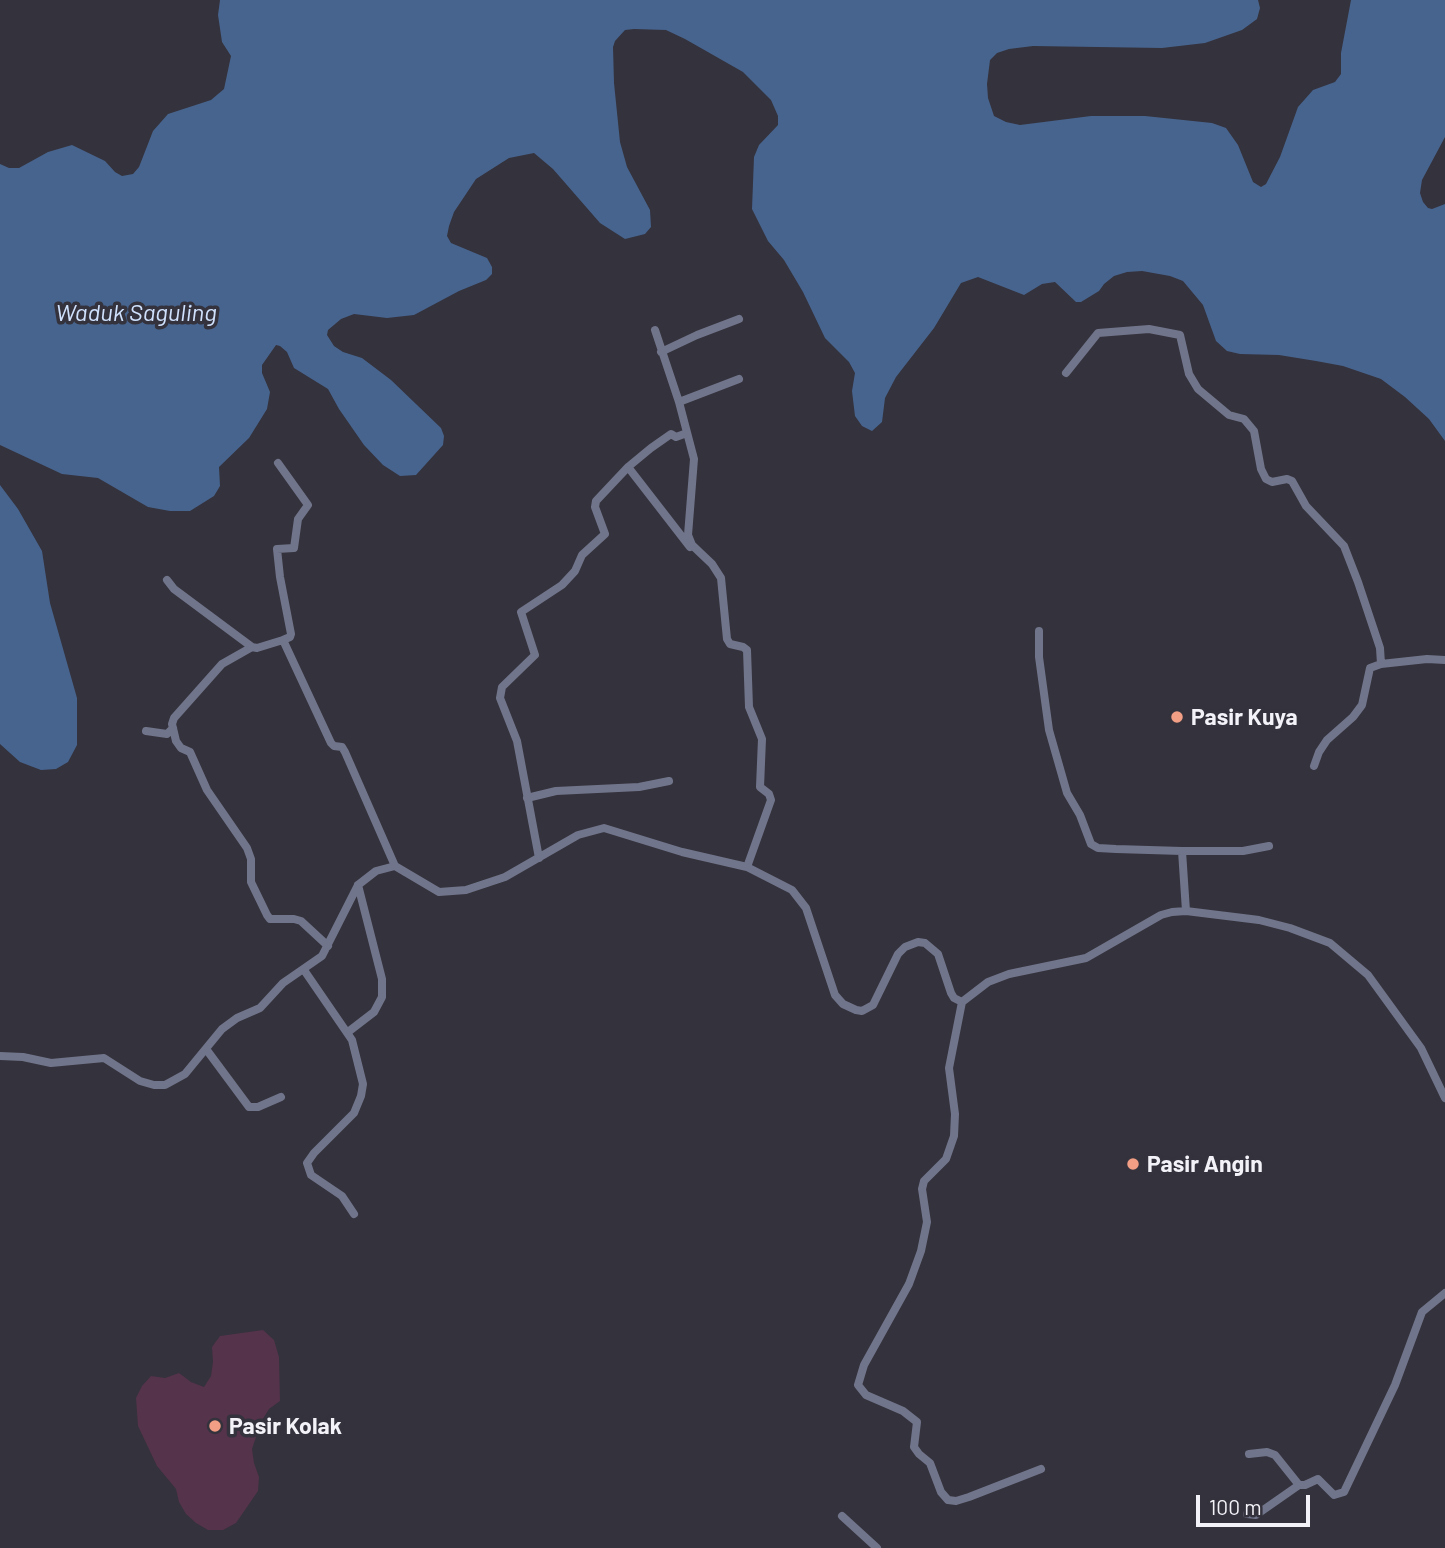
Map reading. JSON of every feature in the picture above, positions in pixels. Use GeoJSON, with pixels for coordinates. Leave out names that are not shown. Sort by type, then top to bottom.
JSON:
{"type":"FeatureCollection","features":[{"type":"Feature","properties":{"kind":"street"},"geometry":{"type":"LineString","coordinates":[[661,352],[739,319]]}},
{"type":"Feature","properties":{"kind":"street"},"geometry":{"type":"LineString","coordinates":[[1066,373],[1098,333],[1149,329],[1180,335],[1189,374],[1198,389],[1229,415],[1244,419],[1254,431],[1261,470],[1266,479],[1272,482],[1287,479],[1292,481],[1306,506],[1344,546],[1359,582],[1380,648],[1381,664]]}},
{"type":"Feature","properties":{"kind":"street"},"geometry":{"type":"LineString","coordinates":[[655,330],[679,402],[694,459],[688,535],[696,549]]}},
{"type":"Feature","properties":{"kind":"street"},"geometry":{"type":"LineString","coordinates":[[679,402],[739,379]]}},
{"type":"Feature","properties":{"kind":"street"},"geometry":{"type":"LineString","coordinates":[[539,858],[517,741],[500,692],[535,655],[521,612],[566,581],[575,572],[582,555],[606,534],[594,502],[628,467],[667,436],[687,433]]}},
{"type":"Feature","properties":{"kind":"street"},"geometry":{"type":"LineString","coordinates":[[167,580],[184,597],[252,647],[257,648],[290,637],[277,551],[281,547],[295,548],[298,519],[308,505],[278,463]]}},
{"type":"Feature","properties":{"kind":"street"},"geometry":{"type":"LineString","coordinates":[[628,467],[685,542],[712,564],[721,578],[728,641],[747,650],[749,707],[762,739],[760,787],[769,794],[771,800],[747,867]]}},
{"type":"Feature","properties":{"kind":"street"},"geometry":{"type":"LineString","coordinates":[[1039,631],[1039,657],[1049,730],[1067,793],[1091,844],[1098,848],[1182,851],[1243,851],[1269,846]]}},
{"type":"Feature","properties":{"kind":"street"},"geometry":{"type":"LineString","coordinates":[[283,640],[331,743],[342,747],[345,752],[395,866]]}},
{"type":"Feature","properties":{"kind":"street"},"geometry":{"type":"LineString","coordinates":[[252,647],[222,664],[214,672],[174,718],[173,728],[178,746],[190,752],[211,798],[247,848],[251,859],[251,882],[267,915],[273,919],[301,921],[328,946]]}},
{"type":"Feature","properties":{"kind":"street"},"geometry":{"type":"LineString","coordinates":[[1314,766],[1327,740],[1353,718],[1362,705],[1370,668],[1381,664],[1427,659],[1445,660]]}},
{"type":"Feature","properties":{"kind":"street"},"geometry":{"type":"LineString","coordinates":[[146,731],[167,734],[173,728]]}},
{"type":"Feature","properties":{"kind":"street"},"geometry":{"type":"LineString","coordinates":[[527,798],[556,791],[639,787],[668,781]]}},
{"type":"Feature","properties":{"kind":"street"},"geometry":{"type":"LineString","coordinates":[[0,1056],[23,1057],[51,1063],[104,1058],[140,1081],[165,1085],[185,1074],[229,1023],[260,1008],[284,983],[322,956],[358,885],[376,871],[395,866],[404,869],[430,888],[451,893],[505,877],[578,835],[604,828],[682,852],[747,867],[779,882],[800,898],[815,930],[835,995],[849,1008],[862,1011],[873,1005],[898,954],[905,947],[918,942],[925,943],[938,954],[951,993],[962,1002]]}},
{"type":"Feature","properties":{"kind":"street"},"geometry":{"type":"LineString","coordinates":[[1182,851],[1186,911]]}},
{"type":"Feature","properties":{"kind":"street"},"geometry":{"type":"LineString","coordinates":[[348,1032],[374,1012],[382,997],[382,978],[358,885]]}},
{"type":"Feature","properties":{"kind":"street"},"geometry":{"type":"LineString","coordinates":[[1041,1469],[969,1497],[956,1501],[948,1500],[941,1492],[930,1464],[914,1447],[917,1422],[903,1412],[866,1395],[858,1385],[864,1365],[909,1284],[922,1251],[927,1222],[923,1181],[946,1159],[954,1136],[955,1114],[949,1069],[962,1002],[988,982],[1009,974],[1086,958],[1161,915],[1186,911],[1259,920],[1330,943],[1368,975],[1424,1054],[1445,1098]]}},
{"type":"Feature","properties":{"kind":"street"},"geometry":{"type":"LineString","coordinates":[[304,970],[348,1032],[361,1069],[361,1096],[350,1119],[319,1147],[307,1163],[311,1175],[342,1196],[354,1214]]}},
{"type":"Feature","properties":{"kind":"street"},"geometry":{"type":"LineString","coordinates":[[206,1049],[249,1107],[254,1108],[281,1097]]}},
{"type":"Feature","properties":{"kind":"street"},"geometry":{"type":"LineString","coordinates":[[1247,1514],[1256,1516],[1299,1485],[1318,1479],[1334,1494],[1344,1492],[1395,1385],[1422,1312],[1445,1293]]}},
{"type":"Feature","properties":{"kind":"street"},"geometry":{"type":"LineString","coordinates":[[1249,1454],[1267,1452],[1275,1455],[1299,1485]]}},
{"type":"Feature","properties":{"kind":"street"},"geometry":{"type":"LineString","coordinates":[[842,1516],[877,1548]]}},
{"type":"Feature","properties":{"kind":"shaded area"},"geometry":{"type":"Polygon","coordinates":[[[263,1330],[274,1340],[279,1357],[280,1401],[269,1409],[261,1422],[252,1449],[259,1477],[258,1491],[236,1523],[223,1530],[208,1530],[186,1514],[176,1489],[157,1466],[138,1426],[136,1398],[151,1376],[165,1378],[179,1373],[204,1387],[211,1376],[212,1347],[220,1336],[263,1330]]]}},
{"type":"Feature","properties":{"kind":"water","name":"Waduk Saguling"},"geometry":{"type":"Polygon","coordinates":[[[220,0],[1258,0],[1260,8],[1257,19],[1242,30],[1205,43],[1162,48],[1033,46],[1009,49],[997,53],[990,60],[987,84],[994,116],[1020,125],[1091,116],[1145,116],[1212,123],[1226,128],[1238,145],[1253,182],[1261,187],[1266,184],[1280,157],[1298,107],[1313,90],[1335,82],[1341,74],[1341,53],[1351,0],[1445,0],[1445,137],[1422,180],[1420,193],[1428,208],[1445,204],[1445,441],[1429,419],[1381,379],[1343,366],[1316,361],[1227,351],[1216,341],[1203,305],[1183,281],[1142,271],[1114,276],[1099,291],[1081,302],[1076,302],[1055,282],[1042,284],[1024,295],[978,277],[961,283],[934,328],[896,377],[885,398],[882,422],[872,431],[862,426],[855,416],[852,391],[855,373],[849,362],[825,338],[803,292],[784,260],[768,241],[752,209],[754,157],[759,145],[778,125],[778,116],[771,100],[743,72],[685,39],[666,30],[634,29],[625,30],[615,41],[614,83],[620,142],[627,167],[650,210],[651,227],[645,234],[625,239],[600,223],[553,169],[534,153],[509,158],[476,179],[454,212],[447,236],[451,243],[487,258],[492,274],[486,280],[414,315],[387,318],[354,314],[341,319],[328,330],[327,335],[334,346],[362,358],[391,380],[441,428],[443,445],[416,475],[400,476],[383,465],[364,445],[328,389],[294,368],[287,352],[276,345],[262,365],[262,373],[270,392],[267,409],[249,438],[219,467],[220,486],[214,496],[190,511],[148,507],[98,478],[62,474],[0,445],[0,164],[19,168],[48,152],[72,145],[105,161],[122,176],[133,174],[139,167],[153,131],[168,114],[211,100],[224,89],[231,56],[222,42],[218,15],[220,0]]]}},
{"type":"Feature","properties":{"kind":"water"},"geometry":{"type":"Polygon","coordinates":[[[0,485],[18,509],[42,551],[50,603],[77,698],[77,745],[68,762],[56,769],[41,770],[20,762],[0,744],[0,485]]]}},
{"type":"Feature","properties":{"kind":"place","name":"Pasir Kuya"},"geometry":{"type":"Point","coordinates":[1177,717]}},
{"type":"Feature","properties":{"kind":"place","name":"Pasir Angin"},"geometry":{"type":"Point","coordinates":[1133,1164]}},
{"type":"Feature","properties":{"kind":"place","name":"Pasir Kolak"},"geometry":{"type":"Point","coordinates":[215,1426]}}]}
